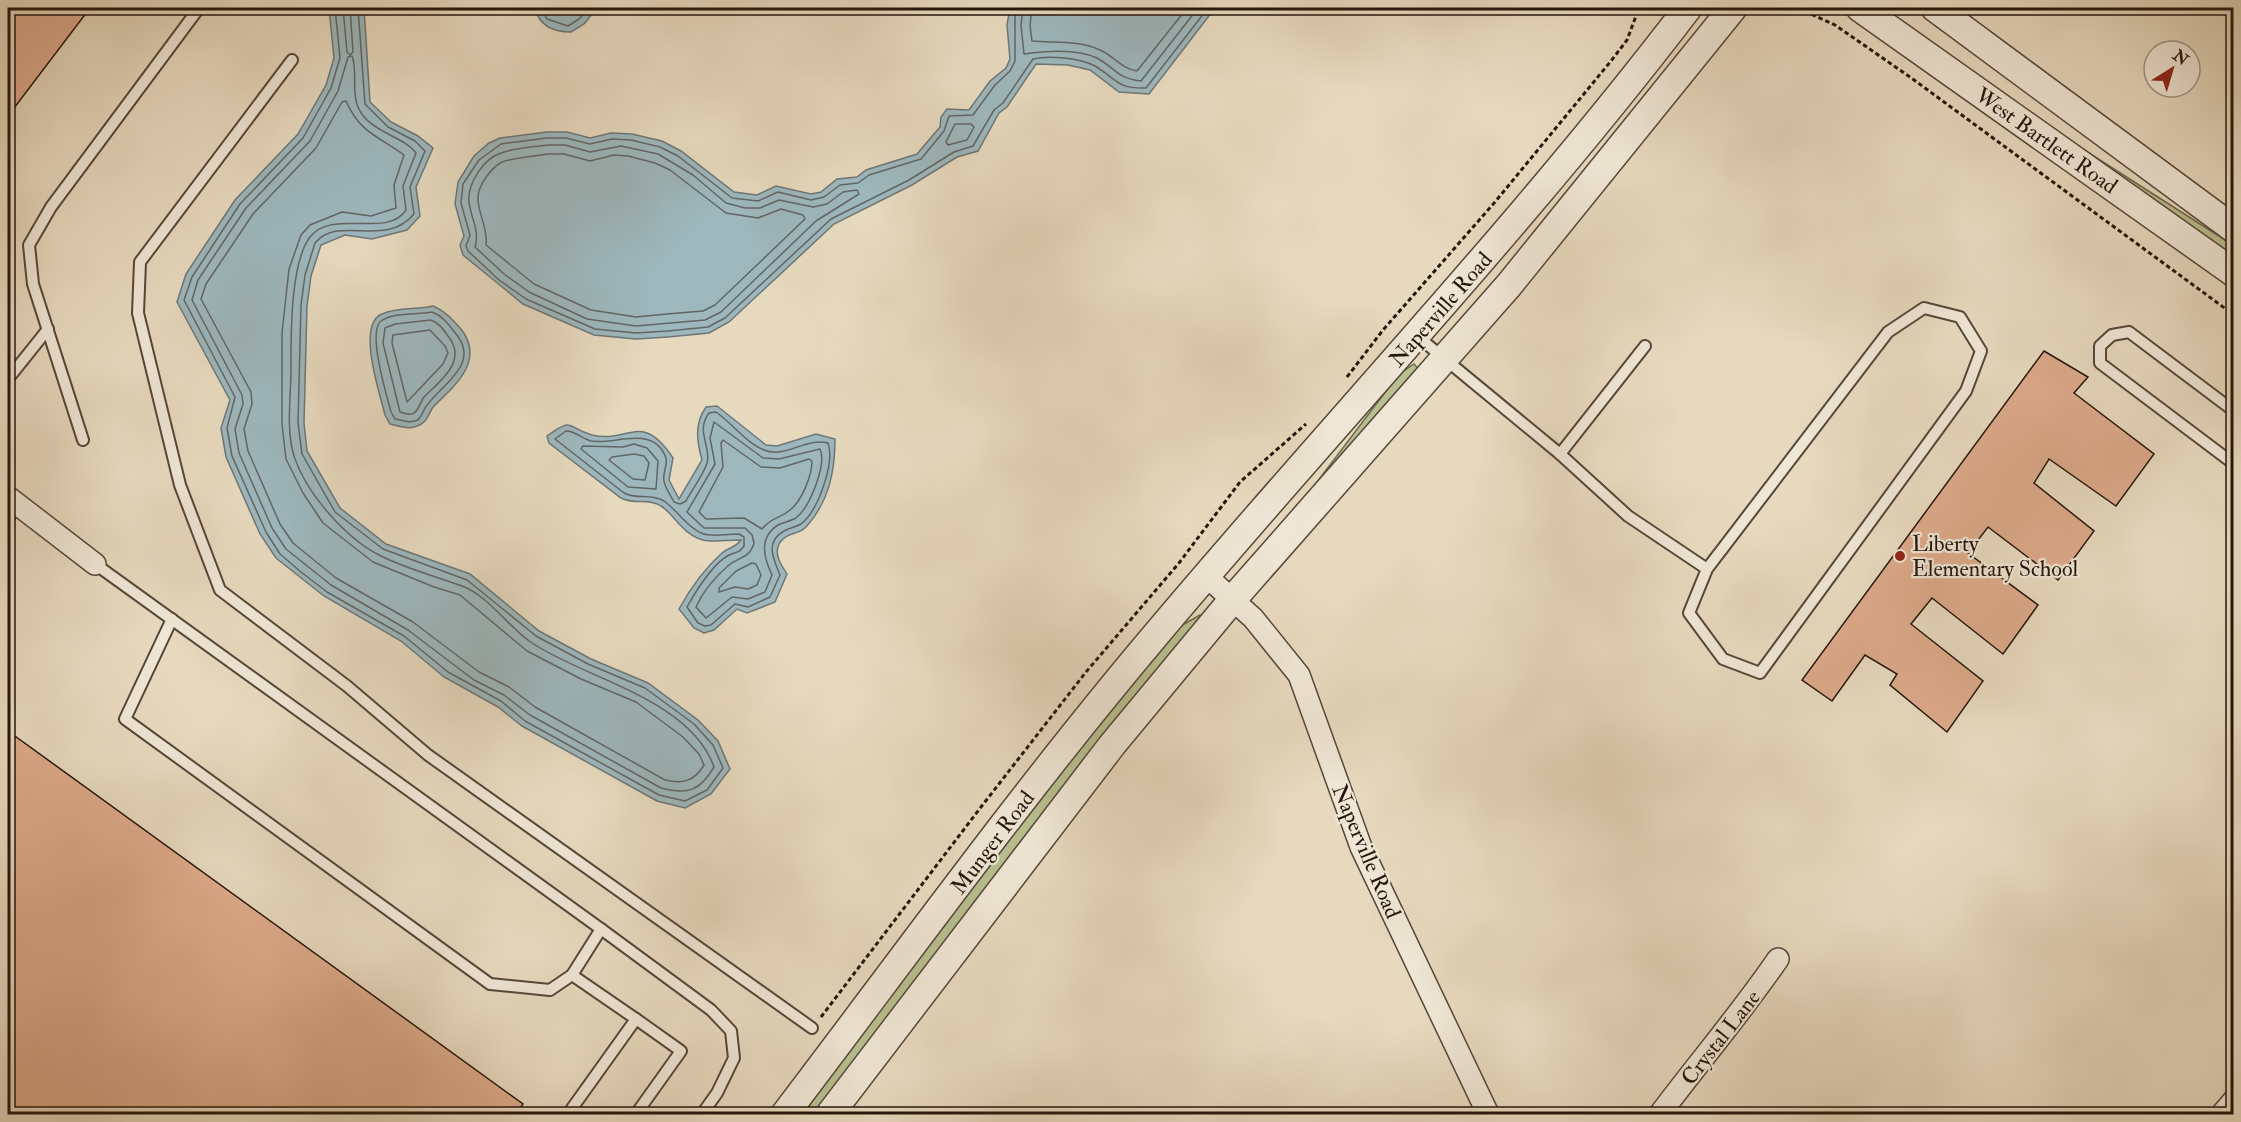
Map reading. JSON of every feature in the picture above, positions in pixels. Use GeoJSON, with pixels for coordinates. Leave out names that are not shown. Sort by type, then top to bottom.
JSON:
{"type":"FeatureCollection","features":[{"type":"Feature","properties":{"kind":"street","name":"Naperville Road"},"geometry":{"type":"LineString","coordinates":[[1488,1114],[1361,847],[1299,675],[1253,618],[1206,576],[1417,336],[1570,156],[1688,8]]}},
{"type":"Feature","properties":{"kind":"street","name":"Naperville Road"},"geometry":{"type":"LineString","coordinates":[[1233,599],[1576,205],[1733,8]]}},
{"type":"Feature","properties":{"kind":"street","name":"West Bartlett Road"},"geometry":{"type":"LineString","coordinates":[[1860,8],[2234,273]]}},
{"type":"Feature","properties":{"kind":"street","name":"West Bartlett Road"},"geometry":{"type":"LineString","coordinates":[[1935,8],[2234,229]]}},
{"type":"Feature","properties":{"kind":"street"},"geometry":{"type":"LineString","coordinates":[[10,507],[95,564]]}},
{"type":"Feature","properties":{"kind":"street","name":"Munger Road"},"geometry":{"type":"LineString","coordinates":[[785,1114],[1040,779],[1206,576]]}},
{"type":"Feature","properties":{"kind":"street","name":"Munger Road"},"geometry":{"type":"LineString","coordinates":[[830,1114],[1105,754],[1233,599]]}},
{"type":"Feature","properties":{"kind":"street","name":"Crystal Lane"},"geometry":{"type":"LineString","coordinates":[[1660,1114],[1694,1068],[1739,1017],[1778,959]]}},
{"type":"Feature","properties":{"kind":"street"},"geometry":{"type":"LineString","coordinates":[[2222,1114],[2234,1100]]}},
{"type":"Feature","properties":{"kind":"lane"},"geometry":{"type":"LineString","coordinates":[[83,440],[33,284],[29,244],[51,207],[199,8]]}},
{"type":"Feature","properties":{"kind":"lane"},"geometry":{"type":"LineString","coordinates":[[292,60],[140,262],[138,313],[180,485],[220,591],[346,686],[428,754],[812,1028]]}},
{"type":"Feature","properties":{"kind":"lane"},"geometry":{"type":"LineString","coordinates":[[1924,308],[1960,317],[1981,351],[1966,391],[1760,673],[1723,658],[1689,614],[1707,568],[1888,332],[1924,308]]}},
{"type":"Feature","properties":{"kind":"lane"},"geometry":{"type":"LineString","coordinates":[[8,379],[48,329]]}},
{"type":"Feature","properties":{"kind":"lane"},"geometry":{"type":"LineString","coordinates":[[2234,411],[2129,332],[2112,335],[2100,346],[2100,363],[2234,464]]}},
{"type":"Feature","properties":{"kind":"lane"},"geometry":{"type":"LineString","coordinates":[[1417,336],[1560,454],[1628,516],[1707,568]]}},
{"type":"Feature","properties":{"kind":"lane"},"geometry":{"type":"LineString","coordinates":[[1560,454],[1645,346]]}},
{"type":"Feature","properties":{"kind":"lane"},"geometry":{"type":"LineString","coordinates":[[95,564],[711,1010],[730,1031],[734,1058],[717,1093],[702,1114]]}},
{"type":"Feature","properties":{"kind":"lane"},"geometry":{"type":"LineString","coordinates":[[172,619],[124,719],[490,984],[550,990],[572,975],[602,929]]}},
{"type":"Feature","properties":{"kind":"lane"},"geometry":{"type":"LineString","coordinates":[[572,975],[681,1051],[636,1114]]}},
{"type":"Feature","properties":{"kind":"lane"},"geometry":{"type":"LineString","coordinates":[[568,1114],[636,1019]]}},
{"type":"Feature","properties":{"kind":"path"},"geometry":{"type":"LineString","coordinates":[[1797,8],[1835,25],[1910,76],[2234,315]]}},
{"type":"Feature","properties":{"kind":"green space"},"geometry":{"type":"Polygon","coordinates":[[[2045,125],[2233,245],[2233,258],[2045,125]]]}},
{"type":"Feature","properties":{"kind":"green space"},"geometry":{"type":"Polygon","coordinates":[[[1414,364],[1419,370],[1316,487],[1314,486],[1399,374],[1414,364]]]}},
{"type":"Feature","properties":{"kind":"green space"},"geometry":{"type":"Polygon","coordinates":[[[1200,615],[1203,617],[959,924],[815,1114],[800,1114],[1088,736],[1177,628],[1200,615]]]}},
{"type":"Feature","properties":{"kind":"water"},"geometry":{"type":"Polygon","coordinates":[[[329,8],[364,8],[370,102],[391,122],[418,136],[433,148],[416,187],[420,216],[407,230],[372,239],[345,235],[321,245],[311,276],[307,306],[304,423],[307,451],[340,508],[386,544],[470,574],[539,631],[591,659],[648,683],[698,720],[718,741],[730,769],[711,794],[685,808],[657,801],[522,726],[498,707],[444,677],[401,641],[324,596],[276,558],[260,534],[226,457],[221,428],[230,400],[177,302],[186,274],[235,200],[298,134],[326,85],[334,58],[329,8]]]}},
{"type":"Feature","properties":{"kind":"water"},"geometry":{"type":"Polygon","coordinates":[[[535,8],[597,8],[584,24],[571,32],[558,31],[543,23],[535,8]]]}},
{"type":"Feature","properties":{"kind":"water"},"geometry":{"type":"Polygon","coordinates":[[[1010,8],[1215,8],[1149,94],[1119,92],[1090,70],[1068,65],[1036,64],[1007,107],[999,113],[978,151],[957,157],[912,185],[834,224],[729,322],[709,333],[636,339],[594,335],[523,304],[463,255],[460,245],[464,236],[455,204],[458,182],[474,156],[489,143],[500,138],[547,132],[567,132],[590,138],[611,133],[632,134],[662,141],[681,151],[734,192],[757,195],[776,186],[811,194],[821,192],[837,179],[857,177],[866,170],[917,154],[940,127],[941,117],[947,109],[969,110],[990,81],[1006,68],[1010,59],[1007,25],[1010,8]]]}},
{"type":"Feature","properties":{"kind":"water"},"geometry":{"type":"Polygon","coordinates":[[[433,306],[445,313],[461,329],[468,340],[469,361],[459,381],[434,406],[421,425],[411,428],[390,424],[385,415],[372,360],[370,345],[374,320],[388,312],[433,306]]]}},
{"type":"Feature","properties":{"kind":"water"},"geometry":{"type":"Polygon","coordinates":[[[717,406],[766,445],[777,446],[816,434],[835,439],[835,451],[829,486],[814,517],[806,527],[788,535],[779,544],[778,556],[787,574],[775,602],[747,613],[737,609],[714,630],[704,633],[694,628],[679,609],[709,566],[722,553],[741,540],[702,540],[688,533],[661,506],[652,502],[621,498],[549,443],[547,436],[567,425],[592,435],[605,437],[634,432],[652,435],[673,458],[669,480],[679,499],[702,460],[698,426],[702,413],[706,407],[717,406]]]}},
{"type":"Feature","properties":{"kind":"building"},"geometry":{"type":"Polygon","coordinates":[[[8,8],[90,8],[8,116],[8,8]]]}},
{"type":"Feature","properties":{"kind":"building"},"geometry":{"type":"Polygon","coordinates":[[[2044,351],[2088,377],[2074,393],[2154,454],[2116,506],[2049,459],[2034,483],[2094,531],[2058,580],[1988,527],[1968,553],[2038,605],[2003,654],[1932,598],[1911,624],[1983,681],[1947,732],[1890,685],[1897,674],[1865,655],[1832,701],[1802,680],[2044,351]]]}},
{"type":"Feature","properties":{"kind":"building"},"geometry":{"type":"Polygon","coordinates":[[[8,731],[523,1104],[516,1114],[8,1114],[8,731]]]}},
{"type":"Feature","properties":{"kind":"place","name":"Liberty Elementary School"},"geometry":{"type":"Point","coordinates":[1900,556]}}]}
